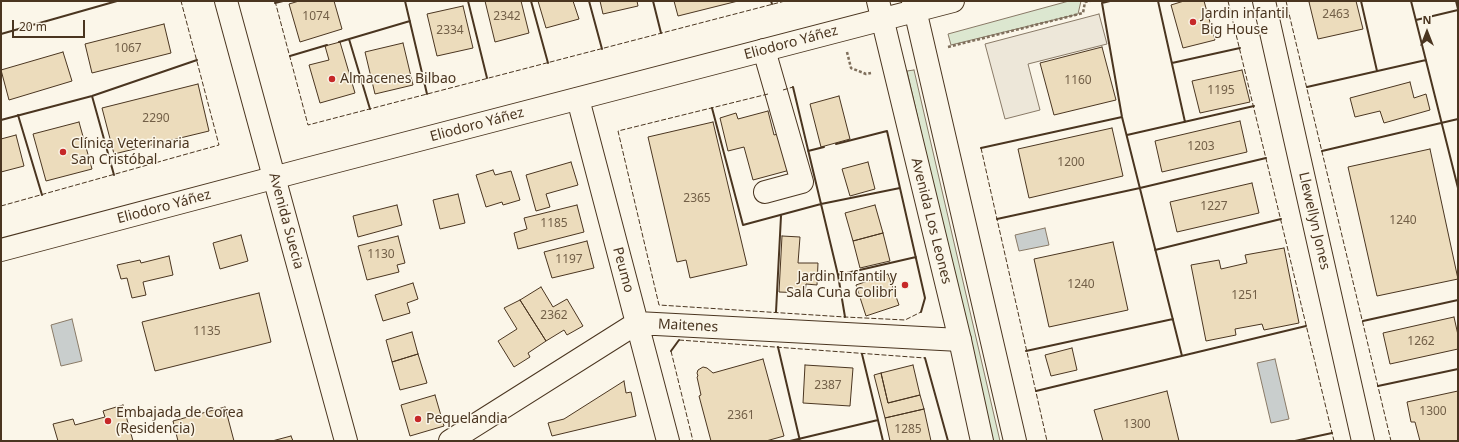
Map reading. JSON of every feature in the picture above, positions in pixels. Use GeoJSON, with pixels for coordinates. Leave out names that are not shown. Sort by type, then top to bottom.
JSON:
{"type":"FeatureCollection","features":[{"type":"Feature","properties":{"kind":"main road","name":"Avenida Suecia"},"geometry":{"type":"LineString","coordinates":[[226,1],[346,441]]}},
{"type":"Feature","properties":{"kind":"main road","name":"Eliodoro Yáñez"},"geometry":{"type":"LineString","coordinates":[[1,250],[764,50],[881,10],[953,1]]}},
{"type":"Feature","properties":{"kind":"main road","name":"Llewellyn Jones"},"geometry":{"type":"LineString","coordinates":[[1264,1],[1363,441]]}},
{"type":"Feature","properties":{"kind":"main road"},"geometry":{"type":"LineString","coordinates":[[914,6],[1015,441]]}},
{"type":"Feature","properties":{"kind":"main road","name":"Avenida Los Leones"},"geometry":{"type":"LineString","coordinates":[[881,10],[960,340],[982,441]]}},
{"type":"Feature","properties":{"kind":"main road"},"geometry":{"type":"LineString","coordinates":[[764,50],[802,182],[764,192]]}},
{"type":"Feature","properties":{"kind":"main road","name":"Peumo"},"geometry":{"type":"LineString","coordinates":[[578,99],[668,441]]}},
{"type":"Feature","properties":{"kind":"main road","name":"Maitenes"},"geometry":{"type":"LineString","coordinates":[[450,441],[637,323],[960,340]]}},
{"type":"Feature","properties":{"kind":"path"},"geometry":{"type":"LineString","coordinates":[[946,47],[1083,13],[1085,2],[1090,1]]}},
{"type":"Feature","properties":{"kind":"green space"},"geometry":{"type":"Polygon","coordinates":[[[1069,1],[1081,1],[1078,14],[951,45],[948,34],[1069,1]]]}},
{"type":"Feature","properties":{"kind":"green space"},"geometry":{"type":"Polygon","coordinates":[[[914,70],[1000,441],[992,441],[907,71],[914,70]]]}},
{"type":"Feature","properties":{"kind":"shaded area"},"geometry":{"type":"Polygon","coordinates":[[[1099,14],[1107,44],[1028,64],[1040,110],[1005,119],[985,44],[1099,14]]]}},
{"type":"Feature","properties":{"kind":"shaded area"},"geometry":{"type":"Polygon","coordinates":[[[1045,228],[1049,245],[1019,251],[1015,235],[1045,228]]]}},
{"type":"Feature","properties":{"kind":"shaded area"},"geometry":{"type":"Polygon","coordinates":[[[72,319],[82,361],[61,366],[51,325],[72,319]]]}},
{"type":"Feature","properties":{"kind":"shaded area"},"geometry":{"type":"Polygon","coordinates":[[[1275,359],[1289,419],[1271,423],[1257,363],[1275,359]]]}},
{"type":"Feature","properties":{"kind":"building"},"geometry":{"type":"Polygon","coordinates":[[[299,1],[334,1],[342,29],[300,42],[289,4],[299,1]]]}},
{"type":"Feature","properties":{"kind":"building"},"geometry":{"type":"Polygon","coordinates":[[[485,1],[521,1],[529,33],[495,42],[485,1]]]}},
{"type":"Feature","properties":{"kind":"building"},"geometry":{"type":"Polygon","coordinates":[[[538,1],[573,1],[579,19],[546,28],[538,1]]]}},
{"type":"Feature","properties":{"kind":"building"},"geometry":{"type":"Polygon","coordinates":[[[600,1],[637,1],[638,6],[603,14],[600,1]]]}},
{"type":"Feature","properties":{"kind":"building"},"geometry":{"type":"Polygon","coordinates":[[[674,1],[738,1],[678,16],[674,1]]]}},
{"type":"Feature","properties":{"kind":"building","name":"Jardin infantil Big House"},"geometry":{"type":"Polygon","coordinates":[[[1184,1],[1204,1],[1215,40],[1183,48],[1171,5],[1184,1]]]}},
{"type":"Feature","properties":{"kind":"building"},"geometry":{"type":"Polygon","coordinates":[[[1356,1],[1363,29],[1318,39],[1309,2],[1356,1]]]}},
{"type":"Feature","properties":{"kind":"building"},"geometry":{"type":"Polygon","coordinates":[[[463,6],[473,48],[437,56],[427,14],[463,6]]]}},
{"type":"Feature","properties":{"kind":"building"},"geometry":{"type":"Polygon","coordinates":[[[164,24],[171,53],[92,73],[85,44],[164,24]]]}},
{"type":"Feature","properties":{"kind":"building","name":"Almacenes Bilbao"},"geometry":{"type":"Polygon","coordinates":[[[340,42],[355,93],[320,103],[309,65],[329,60],[325,46],[340,42]]]}},
{"type":"Feature","properties":{"kind":"building"},"geometry":{"type":"Polygon","coordinates":[[[403,43],[413,85],[375,94],[365,52],[403,43]]]}},
{"type":"Feature","properties":{"kind":"building"},"geometry":{"type":"Polygon","coordinates":[[[1102,47],[1116,100],[1054,115],[1040,63],[1102,47]]]}},
{"type":"Feature","properties":{"kind":"building"},"geometry":{"type":"Polygon","coordinates":[[[63,52],[72,81],[9,100],[1,70],[63,52]]]}},
{"type":"Feature","properties":{"kind":"building"},"geometry":{"type":"Polygon","coordinates":[[[1242,70],[1250,102],[1200,113],[1192,81],[1242,70]]]}},
{"type":"Feature","properties":{"kind":"building"},"geometry":{"type":"Polygon","coordinates":[[[1410,82],[1414,98],[1426,94],[1430,110],[1384,123],[1380,111],[1355,117],[1350,98],[1410,82]]]}},
{"type":"Feature","properties":{"kind":"building"},"geometry":{"type":"Polygon","coordinates":[[[198,84],[209,131],[114,154],[102,108],[198,84]]]}},
{"type":"Feature","properties":{"kind":"building"},"geometry":{"type":"Polygon","coordinates":[[[839,96],[850,139],[821,147],[810,104],[839,96]]]}},
{"type":"Feature","properties":{"kind":"building"},"geometry":{"type":"Polygon","coordinates":[[[768,111],[774,135],[781,133],[790,170],[753,180],[744,147],[728,151],[720,118],[736,113],[738,119],[768,111]]]}},
{"type":"Feature","properties":{"kind":"building"},"geometry":{"type":"Polygon","coordinates":[[[1240,121],[1247,152],[1162,172],[1155,141],[1240,121]]]}},
{"type":"Feature","properties":{"kind":"building","name":"Clínica Veterinaria San Cristóbal"},"geometry":{"type":"Polygon","coordinates":[[[79,122],[92,169],[46,181],[33,134],[79,122]]]}},
{"type":"Feature","properties":{"kind":"building"},"geometry":{"type":"Polygon","coordinates":[[[713,122],[747,265],[690,278],[686,260],[677,262],[648,137],[713,122]]]}},
{"type":"Feature","properties":{"kind":"building"},"geometry":{"type":"Polygon","coordinates":[[[1112,128],[1123,176],[1029,198],[1018,149],[1112,128]]]}},
{"type":"Feature","properties":{"kind":"building"},"geometry":{"type":"Polygon","coordinates":[[[16,135],[24,166],[1,172],[1,139],[16,135]]]}},
{"type":"Feature","properties":{"kind":"building"},"geometry":{"type":"Polygon","coordinates":[[[1430,149],[1458,279],[1377,296],[1348,167],[1430,149]]]}},
{"type":"Feature","properties":{"kind":"building"},"geometry":{"type":"Polygon","coordinates":[[[571,162],[578,185],[546,194],[550,207],[536,211],[526,175],[571,162]]]}},
{"type":"Feature","properties":{"kind":"building"},"geometry":{"type":"Polygon","coordinates":[[[868,162],[875,189],[850,196],[842,169],[868,162]]]}},
{"type":"Feature","properties":{"kind":"building"},"geometry":{"type":"Polygon","coordinates":[[[493,170],[495,175],[511,171],[520,200],[503,205],[502,202],[486,207],[476,175],[493,170]]]}},
{"type":"Feature","properties":{"kind":"building"},"geometry":{"type":"Polygon","coordinates":[[[1252,183],[1259,213],[1177,232],[1170,202],[1252,183]]]}},
{"type":"Feature","properties":{"kind":"building"},"geometry":{"type":"Polygon","coordinates":[[[458,194],[465,223],[440,229],[433,200],[458,194]]]}},
{"type":"Feature","properties":{"kind":"building"},"geometry":{"type":"Polygon","coordinates":[[[397,205],[402,225],[358,237],[353,216],[397,205]]]}},
{"type":"Feature","properties":{"kind":"building"},"geometry":{"type":"Polygon","coordinates":[[[577,205],[584,232],[518,249],[514,233],[527,229],[524,218],[577,205]]]}},
{"type":"Feature","properties":{"kind":"building"},"geometry":{"type":"Polygon","coordinates":[[[875,205],[883,233],[853,241],[845,213],[875,205]]]}},
{"type":"Feature","properties":{"kind":"building"},"geometry":{"type":"Polygon","coordinates":[[[883,233],[890,261],[860,268],[853,241],[883,233]]]}},
{"type":"Feature","properties":{"kind":"building"},"geometry":{"type":"Polygon","coordinates":[[[241,235],[248,261],[220,269],[213,243],[241,235]]]}},
{"type":"Feature","properties":{"kind":"building"},"geometry":{"type":"Polygon","coordinates":[[[398,236],[405,263],[397,265],[399,272],[367,280],[358,246],[398,236]]]}},
{"type":"Feature","properties":{"kind":"building"},"geometry":{"type":"Polygon","coordinates":[[[782,236],[800,237],[798,263],[818,263],[817,285],[806,284],[805,293],[779,292],[782,236]]]}},
{"type":"Feature","properties":{"kind":"building"},"geometry":{"type":"Polygon","coordinates":[[[587,241],[594,268],[552,278],[544,252],[587,241]]]}},
{"type":"Feature","properties":{"kind":"building"},"geometry":{"type":"Polygon","coordinates":[[[1113,242],[1128,310],[1049,327],[1034,259],[1113,242]]]}},
{"type":"Feature","properties":{"kind":"building"},"geometry":{"type":"Polygon","coordinates":[[[1284,248],[1299,323],[1264,330],[1262,324],[1235,329],[1236,335],[1206,341],[1191,265],[1219,260],[1221,269],[1247,263],[1245,255],[1284,248]]]}},
{"type":"Feature","properties":{"kind":"building"},"geometry":{"type":"Polygon","coordinates":[[[169,256],[173,275],[143,282],[146,295],[132,298],[127,278],[121,279],[117,265],[140,260],[141,263],[169,256]]]}},
{"type":"Feature","properties":{"kind":"building"},"geometry":{"type":"Polygon","coordinates":[[[888,274],[899,305],[866,316],[856,285],[888,274]]]}},
{"type":"Feature","properties":{"kind":"building"},"geometry":{"type":"Polygon","coordinates":[[[413,283],[418,299],[407,303],[410,313],[383,321],[375,295],[413,283]]]}},
{"type":"Feature","properties":{"kind":"building"},"geometry":{"type":"Polygon","coordinates":[[[541,287],[553,307],[567,299],[583,326],[567,335],[564,330],[546,341],[520,300],[541,287]]]}},
{"type":"Feature","properties":{"kind":"building"},"geometry":{"type":"Polygon","coordinates":[[[259,293],[271,342],[155,371],[142,322],[259,293]]]}},
{"type":"Feature","properties":{"kind":"building"},"geometry":{"type":"Polygon","coordinates":[[[520,300],[546,341],[528,353],[530,357],[514,367],[498,341],[517,329],[504,308],[520,300]]]}},
{"type":"Feature","properties":{"kind":"building"},"geometry":{"type":"Polygon","coordinates":[[[1454,317],[1458,335],[1458,349],[1390,364],[1383,333],[1454,317]]]}},
{"type":"Feature","properties":{"kind":"building"},"geometry":{"type":"Polygon","coordinates":[[[412,332],[418,354],[392,362],[386,340],[412,332]]]}},
{"type":"Feature","properties":{"kind":"building"},"geometry":{"type":"Polygon","coordinates":[[[1072,348],[1077,370],[1051,376],[1045,355],[1072,348]]]}},
{"type":"Feature","properties":{"kind":"building"},"geometry":{"type":"Polygon","coordinates":[[[418,354],[427,383],[400,390],[392,362],[418,354]]]}},
{"type":"Feature","properties":{"kind":"building"},"geometry":{"type":"Polygon","coordinates":[[[763,359],[784,436],[766,441],[711,441],[699,396],[701,395],[697,377],[698,370],[703,367],[707,368],[713,373],[763,359]]]}},
{"type":"Feature","properties":{"kind":"building"},"geometry":{"type":"Polygon","coordinates":[[[805,365],[853,368],[850,406],[803,403],[805,365]]]}},
{"type":"Feature","properties":{"kind":"building"},"geometry":{"type":"Polygon","coordinates":[[[913,365],[920,395],[888,403],[881,373],[913,365]]]}},
{"type":"Feature","properties":{"kind":"building"},"geometry":{"type":"Polygon","coordinates":[[[881,373],[888,403],[920,395],[924,409],[885,418],[874,375],[881,373]]]}},
{"type":"Feature","properties":{"kind":"building"},"geometry":{"type":"Polygon","coordinates":[[[624,381],[626,393],[631,392],[636,416],[552,436],[548,423],[564,419],[624,381]]]}},
{"type":"Feature","properties":{"kind":"building"},"geometry":{"type":"Polygon","coordinates":[[[1167,391],[1179,441],[1103,441],[1094,410],[1167,391]]]}},
{"type":"Feature","properties":{"kind":"building"},"geometry":{"type":"Polygon","coordinates":[[[1458,391],[1458,441],[1420,441],[1415,422],[1411,422],[1407,402],[1458,391]]]}},
{"type":"Feature","properties":{"kind":"building"},"geometry":{"type":"Polygon","coordinates":[[[435,395],[444,426],[410,436],[401,405],[435,395]]]}},
{"type":"Feature","properties":{"kind":"building","name":"Embajada de Corea (Residencia)"},"geometry":{"type":"Polygon","coordinates":[[[123,405],[133,441],[58,441],[53,424],[73,419],[75,425],[105,417],[103,411],[123,405]]]}},
{"type":"Feature","properties":{"kind":"building"},"geometry":{"type":"Polygon","coordinates":[[[225,407],[234,441],[178,441],[173,421],[225,407]]]}},
{"type":"Feature","properties":{"kind":"building"},"geometry":{"type":"Polygon","coordinates":[[[924,409],[931,441],[890,441],[885,418],[924,409]]]}},
{"type":"Feature","properties":{"kind":"building"},"geometry":{"type":"Polygon","coordinates":[[[291,436],[293,441],[272,441],[291,436]]]}},
{"type":"Feature","properties":{"kind":"fence"},"geometry":{"type":"LineString","coordinates":[[1,206],[219,145],[181,1]]}},
{"type":"Feature","properties":{"kind":"fence"},"geometry":{"type":"LineString","coordinates":[[275,1],[308,125],[785,1]]}},
{"type":"Feature","properties":{"kind":"fence"},"geometry":{"type":"LineString","coordinates":[[1228,1],[1334,441]]}},
{"type":"Feature","properties":{"kind":"fence"},"geometry":{"type":"LineString","coordinates":[[1286,1],[1391,441]]}},
{"type":"Feature","properties":{"kind":"fence"},"geometry":{"type":"LineString","coordinates":[[783,90],[793,87]]}},
{"type":"Feature","properties":{"kind":"fence"},"geometry":{"type":"LineString","coordinates":[[768,94],[618,131],[659,305],[905,320],[921,312]]}},
{"type":"Feature","properties":{"kind":"fence"},"geometry":{"type":"LineString","coordinates":[[981,148],[1047,441]]}},
{"type":"Feature","properties":{"kind":"fence"},"geometry":{"type":"LineString","coordinates":[[679,340],[925,358]]}},
{"type":"Feature","properties":{"kind":"fence"},"geometry":{"type":"LineString","coordinates":[[671,351],[693,441]]}},
{"type":"Feature","properties":{"kind":"wall"},"geometry":{"type":"LineString","coordinates":[[1,34],[117,1]]}},
{"type":"Feature","properties":{"kind":"wall"},"geometry":{"type":"LineString","coordinates":[[275,3],[283,1]]}},
{"type":"Feature","properties":{"kind":"wall"},"geometry":{"type":"LineString","coordinates":[[405,1],[427,94]]}},
{"type":"Feature","properties":{"kind":"wall"},"geometry":{"type":"LineString","coordinates":[[468,1],[487,78]]}},
{"type":"Feature","properties":{"kind":"wall"},"geometry":{"type":"LineString","coordinates":[[531,1],[548,63]]}},
{"type":"Feature","properties":{"kind":"wall"},"geometry":{"type":"LineString","coordinates":[[589,1],[602,49]]}},
{"type":"Feature","properties":{"kind":"wall"},"geometry":{"type":"LineString","coordinates":[[653,1],[661,33]]}},
{"type":"Feature","properties":{"kind":"wall"},"geometry":{"type":"LineString","coordinates":[[1110,1],[1102,3],[1122,117],[1182,356]]}},
{"type":"Feature","properties":{"kind":"wall"},"geometry":{"type":"LineString","coordinates":[[1158,1],[1185,122]]}},
{"type":"Feature","properties":{"kind":"wall"},"geometry":{"type":"LineString","coordinates":[[1361,1],[1377,71]]}},
{"type":"Feature","properties":{"kind":"wall"},"geometry":{"type":"LineString","coordinates":[[1411,1],[1458,188]]}},
{"type":"Feature","properties":{"kind":"wall"},"geometry":{"type":"LineString","coordinates":[[1456,1],[1458,9]]}},
{"type":"Feature","properties":{"kind":"wall"},"geometry":{"type":"LineString","coordinates":[[1416,20],[1458,10]]}},
{"type":"Feature","properties":{"kind":"wall"},"geometry":{"type":"LineString","coordinates":[[339,42],[410,21]]}},
{"type":"Feature","properties":{"kind":"wall"},"geometry":{"type":"LineString","coordinates":[[349,39],[370,109]]}},
{"type":"Feature","properties":{"kind":"wall"},"geometry":{"type":"LineString","coordinates":[[290,56],[327,45]]}},
{"type":"Feature","properties":{"kind":"wall"},"geometry":{"type":"LineString","coordinates":[[1172,63],[1240,48]]}},
{"type":"Feature","properties":{"kind":"wall"},"geometry":{"type":"LineString","coordinates":[[1,120],[92,96],[197,60]]}},
{"type":"Feature","properties":{"kind":"wall"},"geometry":{"type":"LineString","coordinates":[[1307,87],[1426,60]]}},
{"type":"Feature","properties":{"kind":"wall"},"geometry":{"type":"LineString","coordinates":[[793,87],[838,275],[845,317]]}},
{"type":"Feature","properties":{"kind":"wall"},"geometry":{"type":"LineString","coordinates":[[92,96],[114,175]]}},
{"type":"Feature","properties":{"kind":"wall"},"geometry":{"type":"LineString","coordinates":[[1127,135],[1254,106]]}},
{"type":"Feature","properties":{"kind":"wall"},"geometry":{"type":"LineString","coordinates":[[712,108],[743,225],[821,204],[900,188]]}},
{"type":"Feature","properties":{"kind":"wall"},"geometry":{"type":"LineString","coordinates":[[18,115],[42,195]]}},
{"type":"Feature","properties":{"kind":"wall"},"geometry":{"type":"LineString","coordinates":[[981,148],[1122,117]]}},
{"type":"Feature","properties":{"kind":"wall"},"geometry":{"type":"LineString","coordinates":[[1322,151],[1458,119]]}},
{"type":"Feature","properties":{"kind":"wall"},"geometry":{"type":"LineString","coordinates":[[836,144],[887,131],[925,298],[921,312]]}},
{"type":"Feature","properties":{"kind":"wall"},"geometry":{"type":"LineString","coordinates":[[808,151],[824,147]]}},
{"type":"Feature","properties":{"kind":"wall"},"geometry":{"type":"LineString","coordinates":[[997,219],[1140,188],[1266,158]]}},
{"type":"Feature","properties":{"kind":"wall"},"geometry":{"type":"LineString","coordinates":[[776,312],[781,216]]}},
{"type":"Feature","properties":{"kind":"wall"},"geometry":{"type":"LineString","coordinates":[[1155,250],[1281,219]]}},
{"type":"Feature","properties":{"kind":"wall"},"geometry":{"type":"LineString","coordinates":[[838,275],[916,257]]}},
{"type":"Feature","properties":{"kind":"wall"},"geometry":{"type":"LineString","coordinates":[[1363,321],[1458,300]]}},
{"type":"Feature","properties":{"kind":"wall"},"geometry":{"type":"LineString","coordinates":[[1026,351],[1173,319]]}},
{"type":"Feature","properties":{"kind":"wall"},"geometry":{"type":"LineString","coordinates":[[1036,391],[1306,326]]}},
{"type":"Feature","properties":{"kind":"wall"},"geometry":{"type":"LineString","coordinates":[[671,351],[679,340]]}},
{"type":"Feature","properties":{"kind":"wall"},"geometry":{"type":"LineString","coordinates":[[778,347],[800,441]]}},
{"type":"Feature","properties":{"kind":"wall"},"geometry":{"type":"LineString","coordinates":[[862,354],[883,441]]}},
{"type":"Feature","properties":{"kind":"wall"},"geometry":{"type":"LineString","coordinates":[[925,358],[948,441]]}},
{"type":"Feature","properties":{"kind":"wall"},"geometry":{"type":"LineString","coordinates":[[1378,386],[1458,369]]}},
{"type":"Feature","properties":{"kind":"wall"},"geometry":{"type":"LineString","coordinates":[[790,441],[878,420]]}},
{"type":"Feature","properties":{"kind":"wall"},"geometry":{"type":"LineString","coordinates":[[1295,441],[1332,433]]}},
{"type":"Feature","properties":{"kind":"place","name":"Jardin infantil Big House"},"geometry":{"type":"Point","coordinates":[1193,22]}},
{"type":"Feature","properties":{"kind":"place","name":"Almacenes Bilbao"},"geometry":{"type":"Point","coordinates":[332,79]}},
{"type":"Feature","properties":{"kind":"place","name":"Clínica Veterinaria San Cristóbal"},"geometry":{"type":"Point","coordinates":[63,152]}},
{"type":"Feature","properties":{"kind":"place","name":"Jardin Infantil y Sala Cuna Colibri"},"geometry":{"type":"Point","coordinates":[905,285]}},
{"type":"Feature","properties":{"kind":"place","name":"Pequelandia"},"geometry":{"type":"Point","coordinates":[418,419]}},
{"type":"Feature","properties":{"kind":"place","name":"Embajada de Corea (Residencia)"},"geometry":{"type":"Point","coordinates":[108,421]}}]}
